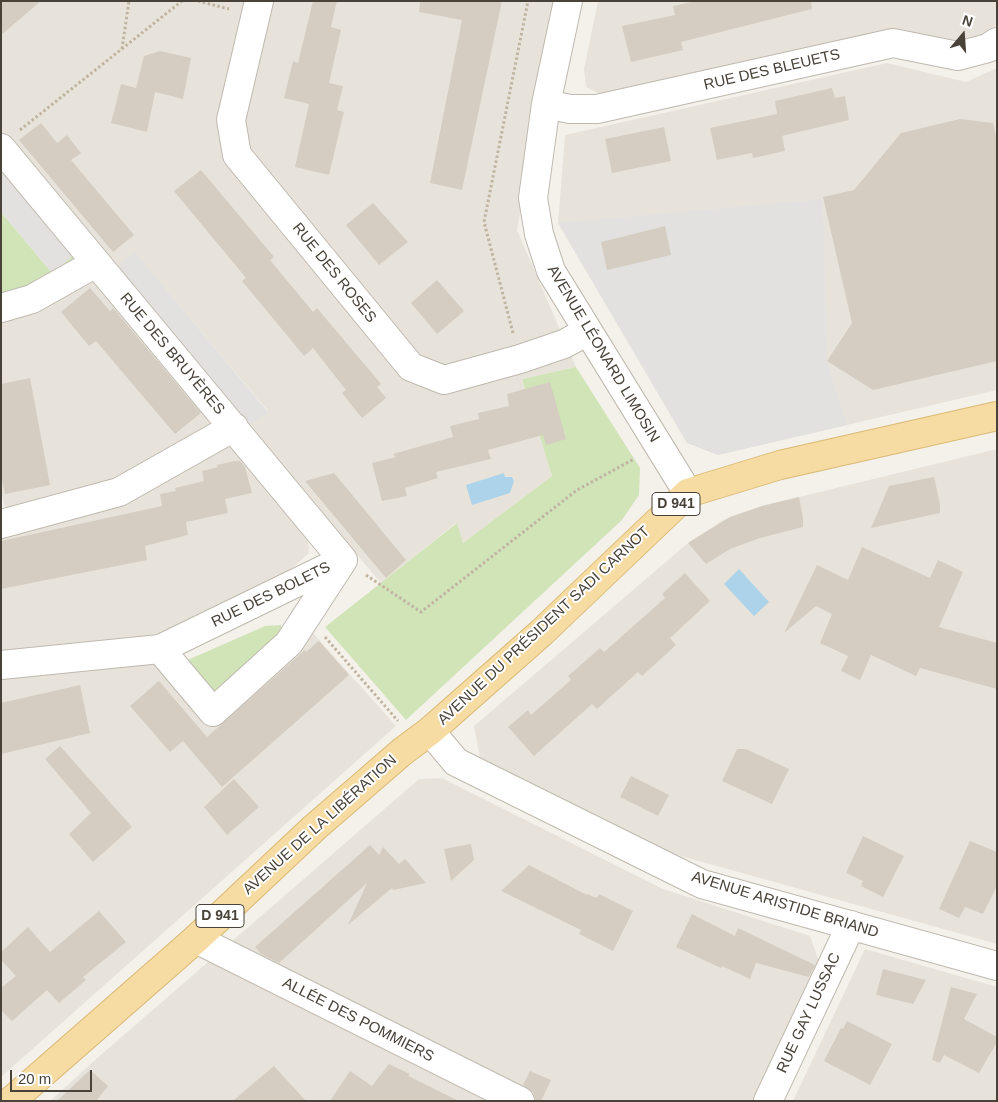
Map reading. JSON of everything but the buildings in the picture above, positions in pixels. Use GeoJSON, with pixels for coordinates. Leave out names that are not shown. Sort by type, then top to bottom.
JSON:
{"type":"FeatureCollection","features":[{"type":"Feature","properties":{"kind":"main road","name":"AVENUE DU PRÉSIDENT SADI CARNOT"},"geometry":{"type":"LineString","coordinates":[[430,731],[541,633],[688,493],[780,465],[997,416]]}},
{"type":"Feature","properties":{"kind":"main road","name":"AVENUE DE LA LIBÉRATION"},"geometry":{"type":"LineString","coordinates":[[11,1101],[196,939],[314,828],[403,751],[430,731]]}},
{"type":"Feature","properties":{"kind":"street","name":"RUE DES ROSES"},"geometry":{"type":"LineString","coordinates":[[259,1],[230,120],[237,155],[410,367],[444,380],[520,359],[564,344],[588,331]]}},
{"type":"Feature","properties":{"kind":"street","name":"AVENUE LÉONARD LIMOSIN"},"geometry":{"type":"LineString","coordinates":[[568,1],[546,104],[534,198],[539,234],[551,271],[688,493]]}},
{"type":"Feature","properties":{"kind":"street","name":"RUE DES BLEUETS"},"geometry":{"type":"LineString","coordinates":[[546,104],[570,109],[597,109],[893,43],[958,56],[988,48],[997,42]]}},
{"type":"Feature","properties":{"kind":"street","name":"RUE DES BRUYÈRES"},"geometry":{"type":"LineString","coordinates":[[9,140],[96,264],[234,427],[342,560]]}},
{"type":"Feature","properties":{"kind":"street"},"geometry":{"type":"LineString","coordinates":[[1,308],[32,299],[96,264]]}},
{"type":"Feature","properties":{"kind":"street"},"geometry":{"type":"LineString","coordinates":[[1,524],[118,492],[234,427]]}},
{"type":"Feature","properties":{"kind":"street","name":"RUE DES BOLETS"},"geometry":{"type":"LineString","coordinates":[[160,649],[213,712],[289,643],[342,560]]}},
{"type":"Feature","properties":{"kind":"street","name":"RUE DES BOLETS"},"geometry":{"type":"LineString","coordinates":[[1,665],[160,649],[342,560]]}},
{"type":"Feature","properties":{"kind":"street","name":"AVENUE ARISTIDE BRIAND"},"geometry":{"type":"LineString","coordinates":[[430,731],[456,762],[702,884],[997,966]]}},
{"type":"Feature","properties":{"kind":"street","name":"RUE GAY LUSSAC"},"geometry":{"type":"LineString","coordinates":[[768,1101],[851,925]]}},
{"type":"Feature","properties":{"kind":"street","name":"ALLÉE DES POMMIERS"},"geometry":{"type":"LineString","coordinates":[[196,939],[520,1101]]}},
{"type":"Feature","properties":{"kind":"path"},"geometry":{"type":"LineString","coordinates":[[122,49],[129,1]]}},
{"type":"Feature","properties":{"kind":"path"},"geometry":{"type":"LineString","coordinates":[[9,140],[182,1]]}},
{"type":"Feature","properties":{"kind":"path"},"geometry":{"type":"LineString","coordinates":[[342,560],[421,612],[577,490],[641,455]]}},
{"type":"Feature","properties":{"kind":"path"},"geometry":{"type":"LineString","coordinates":[[307,616],[402,725]]}},
{"type":"Feature","properties":{"kind":"shaded area"},"geometry":{"type":"Polygon","coordinates":[[[1,1],[556,1],[517,230],[576,367],[522,379],[552,476],[463,543],[456,523],[381,583],[248,426],[268,411],[135,253],[114,268],[1,134],[1,1]]]}},
{"type":"Feature","properties":{"kind":"shaded area"},"geometry":{"type":"Polygon","coordinates":[[[598,1],[997,1],[997,25],[968,44],[886,33],[600,94],[586,87],[584,69],[598,1]]]}},
{"type":"Feature","properties":{"kind":"shaded area"},"geometry":{"type":"Polygon","coordinates":[[[887,63],[966,82],[997,68],[997,390],[718,455],[687,443],[558,223],[565,135],[887,63]]]}},
{"type":"Feature","properties":{"kind":"shaded area"},"geometry":{"type":"Polygon","coordinates":[[[1,165],[74,254],[53,274],[1,212],[1,165]]]}},
{"type":"Feature","properties":{"kind":"shaded area"},"geometry":{"type":"Polygon","coordinates":[[[823,199],[827,361],[847,425],[718,455],[687,443],[558,223],[823,199]]]}},
{"type":"Feature","properties":{"kind":"shaded area"},"geometry":{"type":"Polygon","coordinates":[[[135,252],[268,412],[248,426],[114,268],[135,252]]]}},
{"type":"Feature","properties":{"kind":"shaded area"},"geometry":{"type":"Polygon","coordinates":[[[95,275],[217,423],[110,489],[7,514],[1,492],[1,316],[95,275]]]}},
{"type":"Feature","properties":{"kind":"shaded area"},"geometry":{"type":"Polygon","coordinates":[[[237,440],[307,521],[309,553],[260,596],[161,639],[1,656],[1,537],[237,440]]]}},
{"type":"Feature","properties":{"kind":"shaded area"},"geometry":{"type":"Polygon","coordinates":[[[997,449],[997,944],[670,853],[480,758],[474,726],[688,543],[723,520],[762,506],[997,449]]]}},
{"type":"Feature","properties":{"kind":"shaded area"},"geometry":{"type":"Polygon","coordinates":[[[313,633],[396,726],[1,1077],[1,675],[151,660],[208,723],[313,633]]]}},
{"type":"Feature","properties":{"kind":"shaded area"},"geometry":{"type":"Polygon","coordinates":[[[442,778],[663,889],[810,936],[819,961],[754,1101],[50,1101],[419,779],[442,778]]]}},
{"type":"Feature","properties":{"kind":"shaded area"},"geometry":{"type":"Polygon","coordinates":[[[865,949],[997,987],[997,1101],[793,1101],[865,949]]]}},
{"type":"Feature","properties":{"kind":"green space"},"geometry":{"type":"Polygon","coordinates":[[[1,212],[53,274],[74,254],[82,263],[1,299],[1,212]]]}},
{"type":"Feature","properties":{"kind":"green space"},"geometry":{"type":"Polygon","coordinates":[[[576,367],[640,468],[639,495],[622,520],[406,720],[325,627],[457,523],[463,543],[552,476],[522,379],[576,367]]]}},
{"type":"Feature","properties":{"kind":"green space"},"geometry":{"type":"Polygon","coordinates":[[[281,625],[282,637],[213,700],[181,663],[265,626],[281,625]]]}},
{"type":"Feature","properties":{"kind":"water"},"geometry":{"type":"Polygon","coordinates":[[[504,473],[505,477],[512,477],[514,481],[510,493],[472,505],[466,485],[504,473]]]}},
{"type":"Feature","properties":{"kind":"water"},"geometry":{"type":"Polygon","coordinates":[[[739,569],[769,602],[754,616],[724,584],[739,569]]]}}]}
